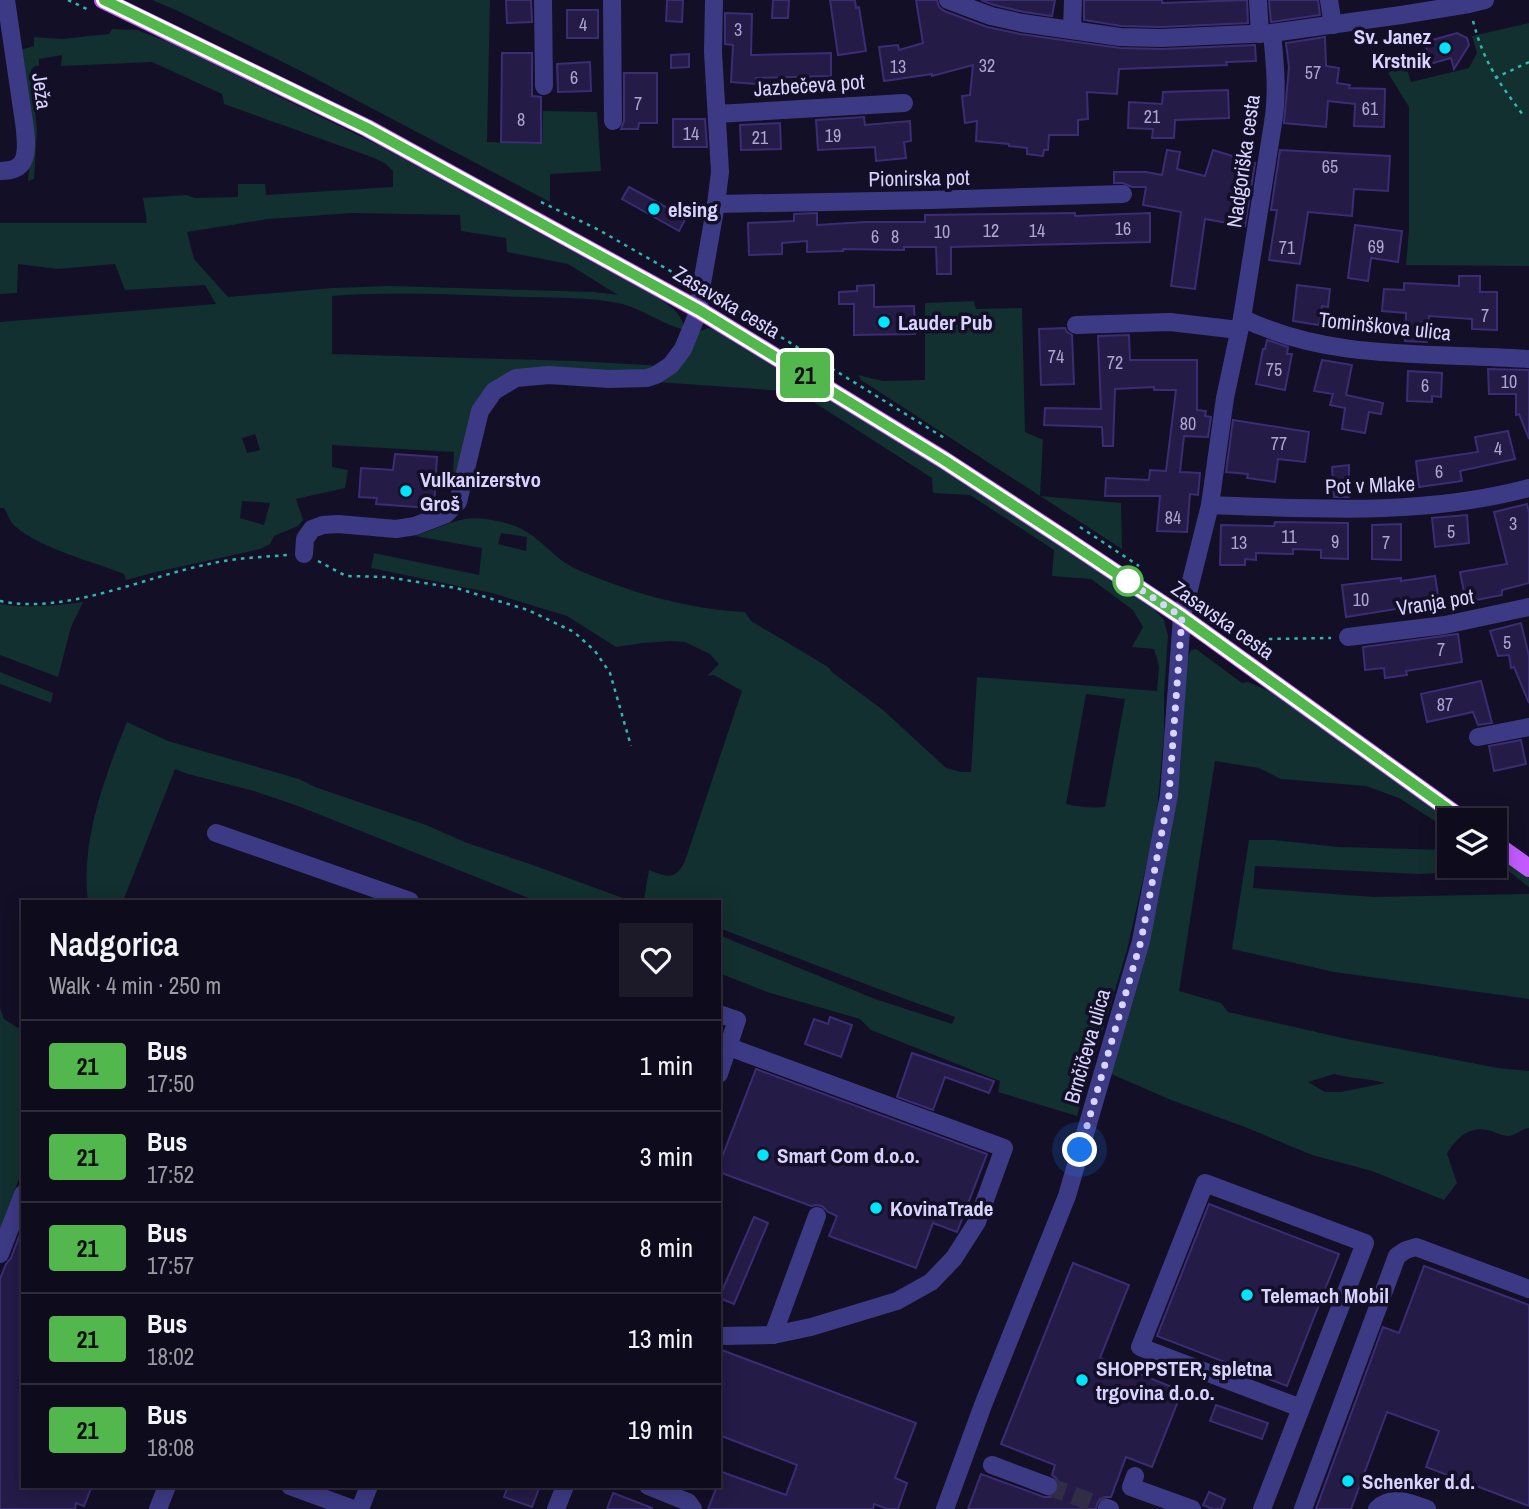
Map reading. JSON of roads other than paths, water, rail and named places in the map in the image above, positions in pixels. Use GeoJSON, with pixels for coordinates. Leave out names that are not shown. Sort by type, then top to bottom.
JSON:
{"type":"FeatureCollection","features":[{"type":"Feature","properties":{"kind":"main road","name":"Zasavska cesta"},"geometry":{"type":"LineString","coordinates":[[103,0],[367,128],[699,310],[944,460],[1182,617],[1447,808]]}},
{"type":"Feature","properties":{"kind":"main road"},"geometry":{"type":"LineString","coordinates":[[1507,852],[1529,868]]}},
{"type":"Feature","properties":{"kind":"street","name":"Ježa"},"geometry":{"type":"LineString","coordinates":[[0,171],[8,172],[18,168],[25,153],[6,0]]}},
{"type":"Feature","properties":{"kind":"street"},"geometry":{"type":"LineString","coordinates":[[543,0],[544,86]]}},
{"type":"Feature","properties":{"kind":"street"},"geometry":{"type":"LineString","coordinates":[[612,0],[613,121]]}},
{"type":"Feature","properties":{"kind":"street"},"geometry":{"type":"LineString","coordinates":[[304,554],[305,539],[312,529],[323,525],[396,529],[415,526],[446,514],[458,502],[480,411],[494,391],[516,378],[532,375],[647,378],[671,365],[683,349],[699,310],[720,172],[713,52],[714,0]]}},
{"type":"Feature","properties":{"kind":"street"},"geometry":{"type":"LineString","coordinates":[[948,0],[990,16],[1022,23],[1120,37],[1161,38],[1266,34],[1468,3]]}},
{"type":"Feature","properties":{"kind":"street"},"geometry":{"type":"LineString","coordinates":[[1072,30],[1073,0]]}},
{"type":"Feature","properties":{"kind":"street","name":"Nadgoriška cesta"},"geometry":{"type":"LineString","coordinates":[[1182,617],[1210,505],[1225,398],[1241,324],[1277,99],[1276,68],[1258,0]]}},
{"type":"Feature","properties":{"kind":"street"},"geometry":{"type":"LineString","coordinates":[[1329,0],[1333,25]]}},
{"type":"Feature","properties":{"kind":"street","name":"Jazbečeva pot"},"geometry":{"type":"LineString","coordinates":[[717,114],[904,103]]}},
{"type":"Feature","properties":{"kind":"street","name":"Pionirska pot"},"geometry":{"type":"LineString","coordinates":[[716,205],[1123,194]]}},
{"type":"Feature","properties":{"kind":"street","name":"Tominškova ulica"},"geometry":{"type":"LineString","coordinates":[[1076,325],[1170,322],[1241,324],[1349,350],[1529,359]]}},
{"type":"Feature","properties":{"kind":"street","name":"Pot v Mlake"},"geometry":{"type":"LineString","coordinates":[[1210,505],[1357,510],[1405,508],[1495,497],[1529,488]]}},
{"type":"Feature","properties":{"kind":"street","name":"Vranja pot"},"geometry":{"type":"LineString","coordinates":[[1348,637],[1445,625],[1529,607]]}},
{"type":"Feature","properties":{"kind":"street","name":"Brnčičeva ulica"},"geometry":{"type":"LineString","coordinates":[[945,1509],[1067,1196],[1141,941],[1169,795],[1182,617]]}},
{"type":"Feature","properties":{"kind":"street"},"geometry":{"type":"LineString","coordinates":[[1478,737],[1529,727]]}},
{"type":"Feature","properties":{"kind":"street"},"geometry":{"type":"LineString","coordinates":[[216,833],[407,900]]}},
{"type":"Feature","properties":{"kind":"street"},"geometry":{"type":"LineString","coordinates":[[721,1015],[737,1020],[721,1069]]}},
{"type":"Feature","properties":{"kind":"street"},"geometry":{"type":"LineString","coordinates":[[721,1336],[773,1335],[851,1316],[897,1301],[931,1282],[954,1258],[977,1222],[1004,1148],[729,1047]]}},
{"type":"Feature","properties":{"kind":"street"},"geometry":{"type":"LineString","coordinates":[[1262,1509],[1365,1243],[1205,1183],[1140,1347],[1301,1408]]}},
{"type":"Feature","properties":{"kind":"street"},"geometry":{"type":"LineString","coordinates":[[0,1254],[21,1199]]}},
{"type":"Feature","properties":{"kind":"street"},"geometry":{"type":"LineString","coordinates":[[773,1335],[817,1216]]}},
{"type":"Feature","properties":{"kind":"street"},"geometry":{"type":"LineString","coordinates":[[1303,1509],[1397,1256],[1416,1247],[1529,1289]]}},
{"type":"Feature","properties":{"kind":"street"},"geometry":{"type":"LineString","coordinates":[[992,1465],[1048,1486]]}},
{"type":"Feature","properties":{"kind":"street"},"geometry":{"type":"LineString","coordinates":[[1135,1476],[1131,1487],[1192,1509]]}},
{"type":"Feature","properties":{"kind":"street"},"geometry":{"type":"LineString","coordinates":[[158,1509],[166,1488]]}},
{"type":"Feature","properties":{"kind":"street"},"geometry":{"type":"LineString","coordinates":[[295,1488],[352,1509]]}},
{"type":"Feature","properties":{"kind":"street"},"geometry":{"type":"LineString","coordinates":[[360,1509],[368,1488]]}},
{"type":"Feature","properties":{"kind":"street"},"geometry":{"type":"LineString","coordinates":[[556,1509],[564,1488]]}},
{"type":"Feature","properties":{"kind":"street"},"geometry":{"type":"LineString","coordinates":[[653,1488],[688,1502],[693,1509]]}},
{"type":"Feature","properties":{"kind":"street"},"geometry":{"type":"LineString","coordinates":[[1377,1509],[1382,1504],[1401,1500],[1427,1509]]}},
{"type":"Feature","properties":{"kind":"tunnel"},"geometry":{"type":"LineString","coordinates":[[1048,1486],[1107,1508]]}},
{"type":"Feature","properties":{"kind":"place","name":"Sv. Janez Krstnik"},"geometry":{"type":"Point","coordinates":[1445,48]}},
{"type":"Feature","properties":{"kind":"place","name":"elsing"},"geometry":{"type":"Point","coordinates":[654,209]}},
{"type":"Feature","properties":{"kind":"place","name":"Lauder Pub"},"geometry":{"type":"Point","coordinates":[884,322]}},
{"type":"Feature","properties":{"kind":"place","name":"Vulkanizerstvo Groš"},"geometry":{"type":"Point","coordinates":[406,491]}},
{"type":"Feature","properties":{"kind":"place","name":"Smart Com d.o.o."},"geometry":{"type":"Point","coordinates":[763,1155]}},
{"type":"Feature","properties":{"kind":"place","name":"KovinaTrade"},"geometry":{"type":"Point","coordinates":[876,1208]}},
{"type":"Feature","properties":{"kind":"place","name":"Telemach Mobil"},"geometry":{"type":"Point","coordinates":[1247,1295]}},
{"type":"Feature","properties":{"kind":"place","name":"SHOPPSTER, spletna trgovina d.o.o."},"geometry":{"type":"Point","coordinates":[1082,1380]}},
{"type":"Feature","properties":{"kind":"place","name":"Schenker d.d."},"geometry":{"type":"Point","coordinates":[1348,1481]}}]}
